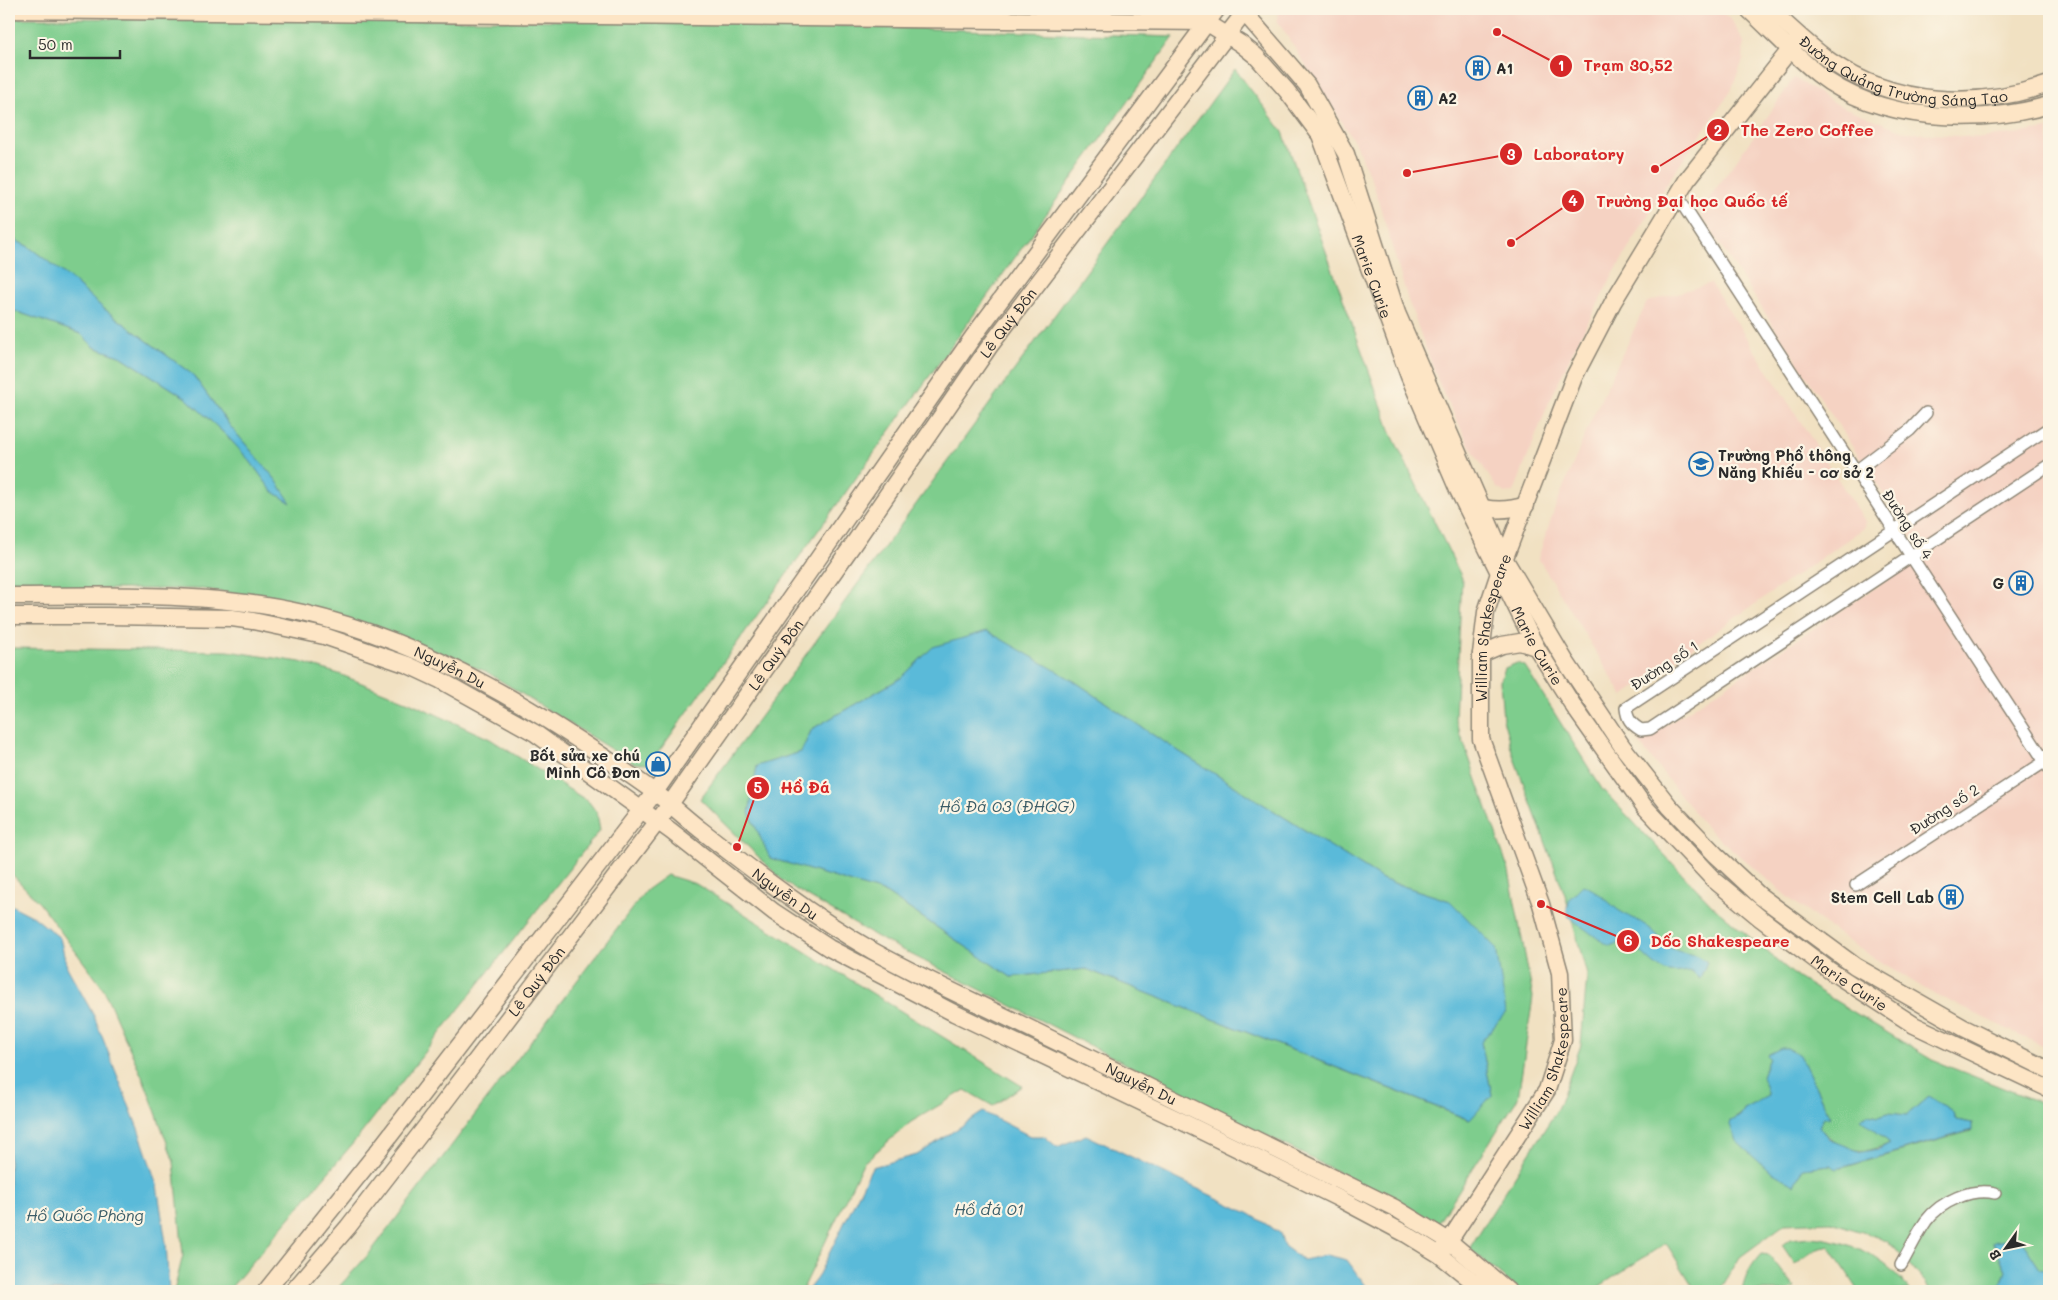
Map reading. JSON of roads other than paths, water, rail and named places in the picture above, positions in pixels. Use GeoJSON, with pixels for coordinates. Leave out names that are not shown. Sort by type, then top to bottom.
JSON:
{"type":"FeatureCollection","features":[{"type":"Feature","properties":{"kind":"street","name":"Lê Quý Đôn"},"geometry":{"type":"LineString","coordinates":[[268,1290],[406,1115],[655,792],[973,337],[1217,9]]}},
{"type":"Feature","properties":{"kind":"street","name":"Đường Quảng Trường Sáng Tạo"},"geometry":{"type":"LineString","coordinates":[[1748,9],[1796,43],[1853,76],[1883,89],[1914,97],[1975,100],[2010,95],[2049,84]]}},
{"type":"Feature","properties":{"kind":"street","name":"Đường Quảng Trường Sáng Tạo"},"geometry":{"type":"LineString","coordinates":[[1770,9],[1818,74],[1847,91],[1880,105],[1912,113],[1943,116],[2011,113],[2049,104]]}},
{"type":"Feature","properties":{"kind":"street"},"geometry":{"type":"LineString","coordinates":[[9,10],[1022,15],[1206,22]]}},
{"type":"Feature","properties":{"kind":"street","name":"Lê Quý Đôn"},"geometry":{"type":"LineString","coordinates":[[293,1291],[348,1227],[658,821],[852,546],[989,347],[1228,35],[1243,10]]}},
{"type":"Feature","properties":{"kind":"street","name":"Marie Curie"},"geometry":{"type":"LineString","coordinates":[[1243,10],[1307,86],[1346,154],[1397,313],[1484,508],[1501,565],[1536,647],[1574,707],[1644,806],[1713,879],[1760,918],[1829,970],[1914,1025],[2049,1089]]}},
{"type":"Feature","properties":{"kind":"street","name":"Marie Curie"},"geometry":{"type":"LineString","coordinates":[[1206,22],[1228,35],[1256,56],[1287,91],[1320,135],[1409,376],[1458,490],[1501,565],[1622,746],[1670,807],[1716,855],[1760,896],[1855,966],[1964,1028],[2049,1070]]}},
{"type":"Feature","properties":{"kind":"street","name":"William Shakespeare"},"geometry":{"type":"LineString","coordinates":[[1440,1256],[1547,1090],[1563,1040],[1560,973],[1544,913],[1481,739],[1481,654],[1486,612],[1501,565],[1526,505],[1577,370],[1613,302],[1676,196],[1704,156],[1796,43]]}},
{"type":"Feature","properties":{"kind":"street","name":"Đường số 4"},"geometry":{"type":"LineString","coordinates":[[1676,196],[1911,557],[2048,763]]}},
{"type":"Feature","properties":{"kind":"street"},"geometry":{"type":"LineString","coordinates":[[973,337],[989,347]]}},
{"type":"Feature","properties":{"kind":"street"},"geometry":{"type":"LineString","coordinates":[[1856,471],[1910,430],[1926,413]]}},
{"type":"Feature","properties":{"kind":"street"},"geometry":{"type":"LineString","coordinates":[[911,425],[928,436]]}},
{"type":"Feature","properties":{"kind":"street","name":"Đường số 1"},"geometry":{"type":"LineString","coordinates":[[2049,428],[1626,708],[1627,718],[1634,726],[1641,730],[1650,729],[2049,465]]}},
{"type":"Feature","properties":{"kind":"street"},"geometry":{"type":"LineString","coordinates":[[1484,508],[1513,510],[1526,505]]}},
{"type":"Feature","properties":{"kind":"street"},"geometry":{"type":"LineString","coordinates":[[834,536],[852,546]]}},
{"type":"Feature","properties":{"kind":"street","name":"Nguyễn Du"},"geometry":{"type":"LineString","coordinates":[[9,596],[122,595],[207,599],[299,612],[343,624],[439,661],[480,680],[551,723],[655,792],[781,893],[872,950],[1395,1208],[1449,1242],[1508,1291]]}},
{"type":"Feature","properties":{"kind":"street"},"geometry":{"type":"LineString","coordinates":[[106,596],[108,616]]}},
{"type":"Feature","properties":{"kind":"street","name":"Nguyễn Du"},"geometry":{"type":"LineString","coordinates":[[9,616],[232,618],[324,636],[408,665],[470,695],[536,733],[658,821],[774,912],[842,956],[954,1013],[1181,1120],[1342,1200],[1406,1234],[1440,1256],[1485,1291]]}},
{"type":"Feature","properties":{"kind":"street"},"geometry":{"type":"LineString","coordinates":[[1481,654],[1502,645],[1520,642],[1536,647]]}},
{"type":"Feature","properties":{"kind":"street","name":"Đường số 2"},"geometry":{"type":"LineString","coordinates":[[1856,885],[2048,763]]}},
{"type":"Feature","properties":{"kind":"street"},"geometry":{"type":"LineString","coordinates":[[1954,1043],[1964,1028]]}},
{"type":"Feature","properties":{"kind":"street"},"geometry":{"type":"LineString","coordinates":[[406,1115],[424,1129]]}},
{"type":"Feature","properties":{"kind":"street"},"geometry":{"type":"LineString","coordinates":[[1902,1265],[1927,1220],[1943,1205],[1966,1194],[1995,1193]]}},
{"type":"Feature","properties":{"kind":"water"},"geometry":{"type":"Polygon","coordinates":[[[9,225],[11,225],[11,238],[29,247],[66,275],[103,308],[193,375],[230,426],[276,480],[291,503],[272,491],[250,461],[227,436],[186,398],[122,357],[94,347],[81,334],[9,309],[9,225]]]}},
{"type":"Feature","properties":{"kind":"water","name":"Hồ Đá 03 (ĐHQG)"},"geometry":{"type":"Polygon","coordinates":[[[987,631],[1074,681],[1153,735],[1384,880],[1450,901],[1496,948],[1506,1012],[1481,1042],[1492,1095],[1470,1120],[1086,969],[1011,977],[886,893],[770,858],[749,813],[757,766],[801,752],[812,729],[901,678],[933,647],[987,631]]]}},
{"type":"Feature","properties":{"kind":"water"},"geometry":{"type":"Polygon","coordinates":[[[1583,885],[1597,893],[1618,910],[1648,927],[1671,948],[1707,962],[1700,979],[1690,971],[1673,972],[1663,970],[1626,943],[1610,946],[1569,917],[1567,909],[1570,898],[1583,885]]]}},
{"type":"Feature","properties":{"kind":"water","name":"Hồ Quốc Phòng"},"geometry":{"type":"Polygon","coordinates":[[[9,904],[34,917],[60,938],[67,967],[94,1016],[139,1131],[157,1185],[166,1243],[169,1291],[9,1291],[9,904]]]}},
{"type":"Feature","properties":{"kind":"water"},"geometry":{"type":"Polygon","coordinates":[[[1781,1048],[1787,1048],[1800,1055],[1830,1117],[1823,1117],[1819,1127],[1830,1140],[1861,1152],[1879,1149],[1890,1143],[1861,1119],[1867,1114],[1879,1116],[1888,1113],[1907,1115],[1929,1096],[1952,1111],[1956,1120],[1972,1123],[1972,1130],[1837,1169],[1830,1165],[1803,1168],[1794,1185],[1768,1170],[1736,1141],[1729,1122],[1740,1116],[1745,1108],[1768,1096],[1762,1076],[1769,1058],[1767,1055],[1781,1048]]]}},
{"type":"Feature","properties":{"kind":"water","name":"Hồ đá 01"},"geometry":{"type":"Polygon","coordinates":[[[983,1112],[1030,1136],[1044,1136],[1057,1147],[1086,1135],[1250,1214],[1280,1233],[1284,1246],[1303,1260],[1327,1255],[1347,1260],[1370,1291],[807,1291],[817,1278],[872,1167],[917,1155],[983,1112]]]}},
{"type":"Feature","properties":{"kind":"water"},"geometry":{"type":"Polygon","coordinates":[[[2020,1238],[2040,1269],[2049,1268],[2049,1291],[1999,1291],[2006,1271],[1993,1242],[2020,1238]]]}},
{"type":"Feature","properties":{"kind":"place","name":"Trạm 30,52"},"geometry":{"type":"Point","coordinates":[1497,32]}},
{"type":"Feature","properties":{"kind":"place","name":"A1"},"geometry":{"type":"Point","coordinates":[1478,68]}},
{"type":"Feature","properties":{"kind":"place","name":"A2"},"geometry":{"type":"Point","coordinates":[1420,98]}},
{"type":"Feature","properties":{"kind":"place","name":"The Zero Coffee"},"geometry":{"type":"Point","coordinates":[1655,169]}},
{"type":"Feature","properties":{"kind":"place","name":"Laboratory"},"geometry":{"type":"Point","coordinates":[1407,173]}},
{"type":"Feature","properties":{"kind":"place","name":"Trường Đại học Quốc tế"},"geometry":{"type":"Point","coordinates":[1511,243]}},
{"type":"Feature","properties":{"kind":"place","name":"Trường Phổ thông Năng Khiếu - cơ sở 2"},"geometry":{"type":"Point","coordinates":[1701,464]}},
{"type":"Feature","properties":{"kind":"place","name":"G"},"geometry":{"type":"Point","coordinates":[2021,583]}},
{"type":"Feature","properties":{"kind":"place","name":"Bốt sửa xe chú Minh Cô Đơn"},"geometry":{"type":"Point","coordinates":[658,764]}},
{"type":"Feature","properties":{"kind":"place","name":"Hồ Đá"},"geometry":{"type":"Point","coordinates":[737,847]}},
{"type":"Feature","properties":{"kind":"place","name":"Stem Cell Lab"},"geometry":{"type":"Point","coordinates":[1951,897]}},
{"type":"Feature","properties":{"kind":"place","name":"Dốc Shakespeare"},"geometry":{"type":"Point","coordinates":[1541,904]}}]}
